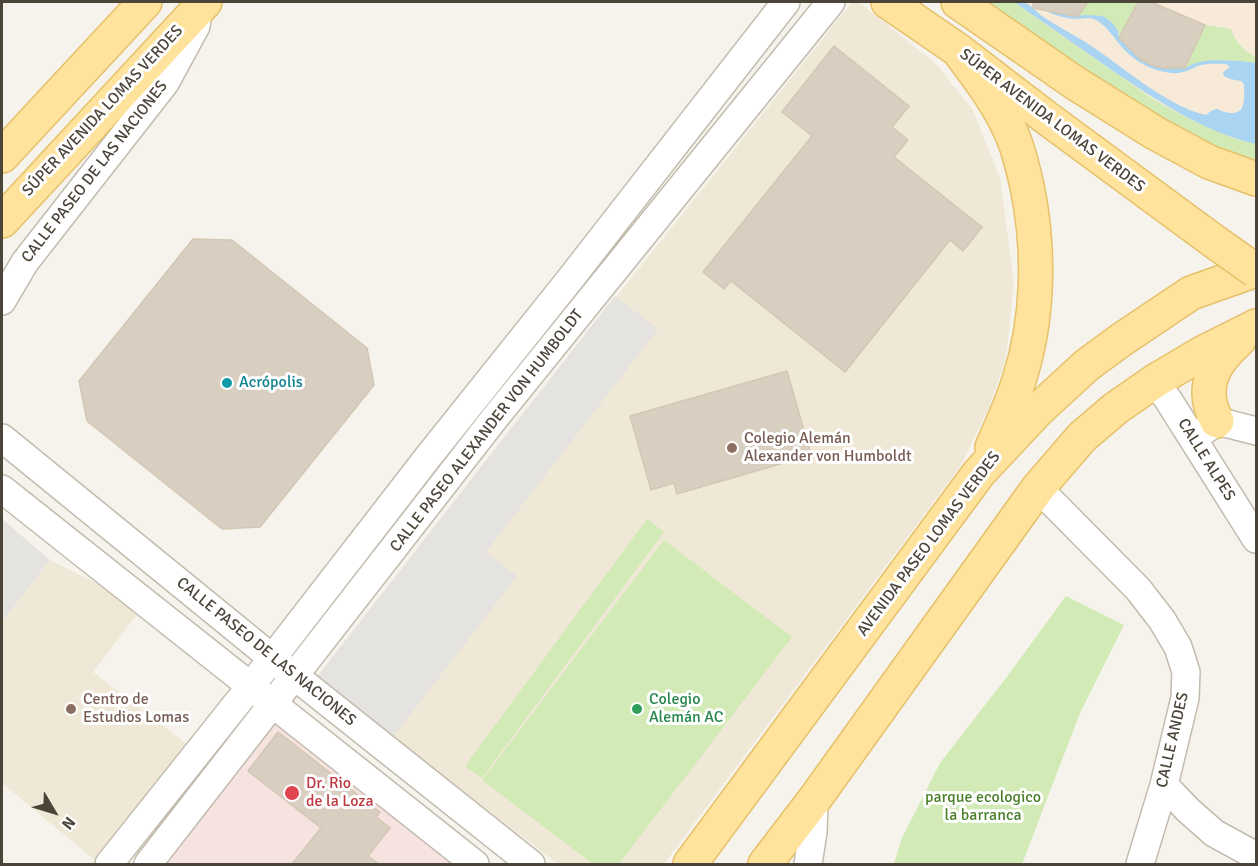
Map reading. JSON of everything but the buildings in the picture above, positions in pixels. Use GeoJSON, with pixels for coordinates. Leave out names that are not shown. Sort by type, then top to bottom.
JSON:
{"type":"FeatureCollection","features":[{"type":"Feature","properties":{"kind":"main road"},"geometry":{"type":"LineString","coordinates":[[2,156],[145,2]]}},
{"type":"Feature","properties":{"kind":"main road","name":"SÚPER AVENIDA LOMAS VERDES"},"geometry":{"type":"LineString","coordinates":[[888,2],[958,50],[1215,242],[1257,270]]}},
{"type":"Feature","properties":{"kind":"main road"},"geometry":{"type":"LineString","coordinates":[[958,2],[1075,83],[1155,133],[1209,162],[1257,179]]}},
{"type":"Feature","properties":{"kind":"main road","name":"SÚPER AVENIDA LOMAS VERDES"},"geometry":{"type":"LineString","coordinates":[[2,221],[201,5]]}},
{"type":"Feature","properties":{"kind":"main road"},"geometry":{"type":"LineString","coordinates":[[958,50],[988,91],[1007,123],[1021,161],[1032,212],[1035,267],[1034,303],[1020,379],[1006,416],[979,473]]}},
{"type":"Feature","properties":{"kind":"main road","name":"AVENIDA PASEO LOMAS VERDES"},"geometry":{"type":"LineString","coordinates":[[690,864],[979,473],[1038,410],[1087,365],[1191,293],[1257,270]]}},
{"type":"Feature","properties":{"kind":"main road"},"geometry":{"type":"LineString","coordinates":[[765,864],[814,800],[1038,488],[1082,437],[1116,408],[1155,381],[1255,326]]}},
{"type":"Feature","properties":{"kind":"main road"},"geometry":{"type":"LineString","coordinates":[[1205,430],[1210,410],[1207,391],[1215,368],[1227,350],[1255,326]]}},
{"type":"Feature","properties":{"kind":"street","name":"CALLE PASEO ALEXANDER VON HUMBOLDT"},"geometry":{"type":"LineString","coordinates":[[110,864],[428,457],[572,278],[786,2]]}},
{"type":"Feature","properties":{"kind":"street","name":"CALLE PASEO ALEXANDER VON HUMBOLDT"},"geometry":{"type":"LineString","coordinates":[[148,864],[494,419],[831,2]]}},
{"type":"Feature","properties":{"kind":"street","name":"CALLE PASEO DE LAS NACIONES"},"geometry":{"type":"LineString","coordinates":[[2,301],[25,262],[165,83],[196,26],[201,5]]}},
{"type":"Feature","properties":{"kind":"street"},"geometry":{"type":"LineString","coordinates":[[762,33],[790,54]]}},
{"type":"Feature","properties":{"kind":"street","name":"CALLE ALPES"},"geometry":{"type":"LineString","coordinates":[[1155,381],[1169,401],[1205,430],[1257,539]]}},
{"type":"Feature","properties":{"kind":"street"},"geometry":{"type":"LineString","coordinates":[[1205,430],[1257,430]]}},
{"type":"Feature","properties":{"kind":"street","name":"CALLE PASEO DE LAS NACIONES"},"geometry":{"type":"LineString","coordinates":[[2,438],[272,658],[531,864]]}},
{"type":"Feature","properties":{"kind":"street"},"geometry":{"type":"LineString","coordinates":[[428,457],[454,472]]}},
{"type":"Feature","properties":{"kind":"street","name":"CALLE ANDES"},"geometry":{"type":"LineString","coordinates":[[1038,488],[1138,589],[1162,620],[1178,646],[1186,672],[1185,698],[1164,785],[1140,864]]}},
{"type":"Feature","properties":{"kind":"street"},"geometry":{"type":"LineString","coordinates":[[2,489],[475,864]]}},
{"type":"Feature","properties":{"kind":"street"},"geometry":{"type":"LineString","coordinates":[[168,621],[191,592]]}},
{"type":"Feature","properties":{"kind":"street"},"geometry":{"type":"LineString","coordinates":[[1164,785],[1214,833],[1257,856]]}},
{"type":"Feature","properties":{"kind":"street"},"geometry":{"type":"LineString","coordinates":[[808,864],[813,832],[814,800]]}},
{"type":"Feature","properties":{"kind":"street"},"geometry":{"type":"LineString","coordinates":[[1150,831],[1180,827],[1214,833]]}},
{"type":"Feature","properties":{"kind":"shaded area","name":"Colegio Alemán Alexander von Humboldt"},"geometry":{"type":"Polygon","coordinates":[[[852,2],[859,2],[936,64],[973,110],[1000,178],[1014,283],[1006,357],[989,408],[961,465],[664,864],[558,864],[316,678],[509,431],[852,2]]]}},
{"type":"Feature","properties":{"kind":"shaded area"},"geometry":{"type":"Polygon","coordinates":[[[977,2],[1256,2],[1256,167],[977,2]]]}},
{"type":"Feature","properties":{"kind":"shaded area"},"geometry":{"type":"Polygon","coordinates":[[[615,296],[658,329],[486,552],[517,576],[393,737],[316,678],[615,296]]]}},
{"type":"Feature","properties":{"kind":"shaded area"},"geometry":{"type":"Polygon","coordinates":[[[2,519],[50,560],[2,622],[2,519]]]}},
{"type":"Feature","properties":{"kind":"shaded area","name":"Centro de Estudios Lomas"},"geometry":{"type":"Polygon","coordinates":[[[50,560],[143,607],[93,672],[188,745],[96,861],[2,783],[2,622],[50,560]]]}},
{"type":"Feature","properties":{"kind":"shaded area","name":"Dr. Rio de la Loza"},"geometry":{"type":"Polygon","coordinates":[[[275,722],[453,864],[167,864],[275,722]]]}},
{"type":"Feature","properties":{"kind":"green space"},"geometry":{"type":"Polygon","coordinates":[[[977,2],[1014,2],[1156,101],[1189,119],[1233,138],[1256,144],[1256,167],[1214,154],[977,2]]]}},
{"type":"Feature","properties":{"kind":"green space"},"geometry":{"type":"Polygon","coordinates":[[[1088,2],[1138,2],[1119,38],[1119,31],[1114,25],[1093,17],[1078,16],[1088,2]]]}},
{"type":"Feature","properties":{"kind":"green space"},"geometry":{"type":"Polygon","coordinates":[[[1205,25],[1231,29],[1240,46],[1256,57],[1256,63],[1211,60],[1185,68],[1205,25]]]}},
{"type":"Feature","properties":{"kind":"green space"},"geometry":{"type":"Polygon","coordinates":[[[647,519],[664,532],[482,778],[465,766],[647,519]]]}},
{"type":"Feature","properties":{"kind":"green space","name":"Colegio Alemán AC"},"geometry":{"type":"Polygon","coordinates":[[[664,540],[792,637],[619,864],[593,864],[482,780],[664,540]]]}},
{"type":"Feature","properties":{"kind":"green space","name":"parque ecologico la barranca"},"geometry":{"type":"Polygon","coordinates":[[[1066,596],[1124,625],[1080,713],[1022,864],[894,864],[901,840],[940,763],[1066,596]]]}},
{"type":"Feature","properties":{"kind":"water"},"geometry":{"type":"Polygon","coordinates":[[[1014,2],[1028,4],[1045,18],[1090,45],[1164,97],[1192,111],[1206,115],[1217,109],[1236,113],[1243,105],[1244,84],[1224,76],[1223,72],[1230,67],[1226,64],[1202,65],[1179,73],[1157,70],[1131,56],[1098,21],[1092,18],[1075,19],[1058,16],[1047,12],[1033,2],[1038,2],[1052,11],[1073,16],[1103,16],[1115,26],[1119,38],[1140,59],[1163,68],[1185,68],[1195,63],[1211,60],[1256,63],[1256,144],[1217,131],[1164,104],[1014,2]]]}},
{"type":"Feature","properties":{"kind":"place","name":"Acrópolis"},"geometry":{"type":"Point","coordinates":[227,383]}},
{"type":"Feature","properties":{"kind":"place","name":"Colegio Alemán Alexander von Humboldt"},"geometry":{"type":"Point","coordinates":[732,448]}},
{"type":"Feature","properties":{"kind":"place","name":"Centro de Estudios Lomas"},"geometry":{"type":"Point","coordinates":[71,709]}},
{"type":"Feature","properties":{"kind":"place","name":"Colegio Alemán AC"},"geometry":{"type":"Point","coordinates":[637,709]}},
{"type":"Feature","properties":{"kind":"place","name":"Dr. Rio de la Loza"},"geometry":{"type":"Point","coordinates":[292,793]}}]}
